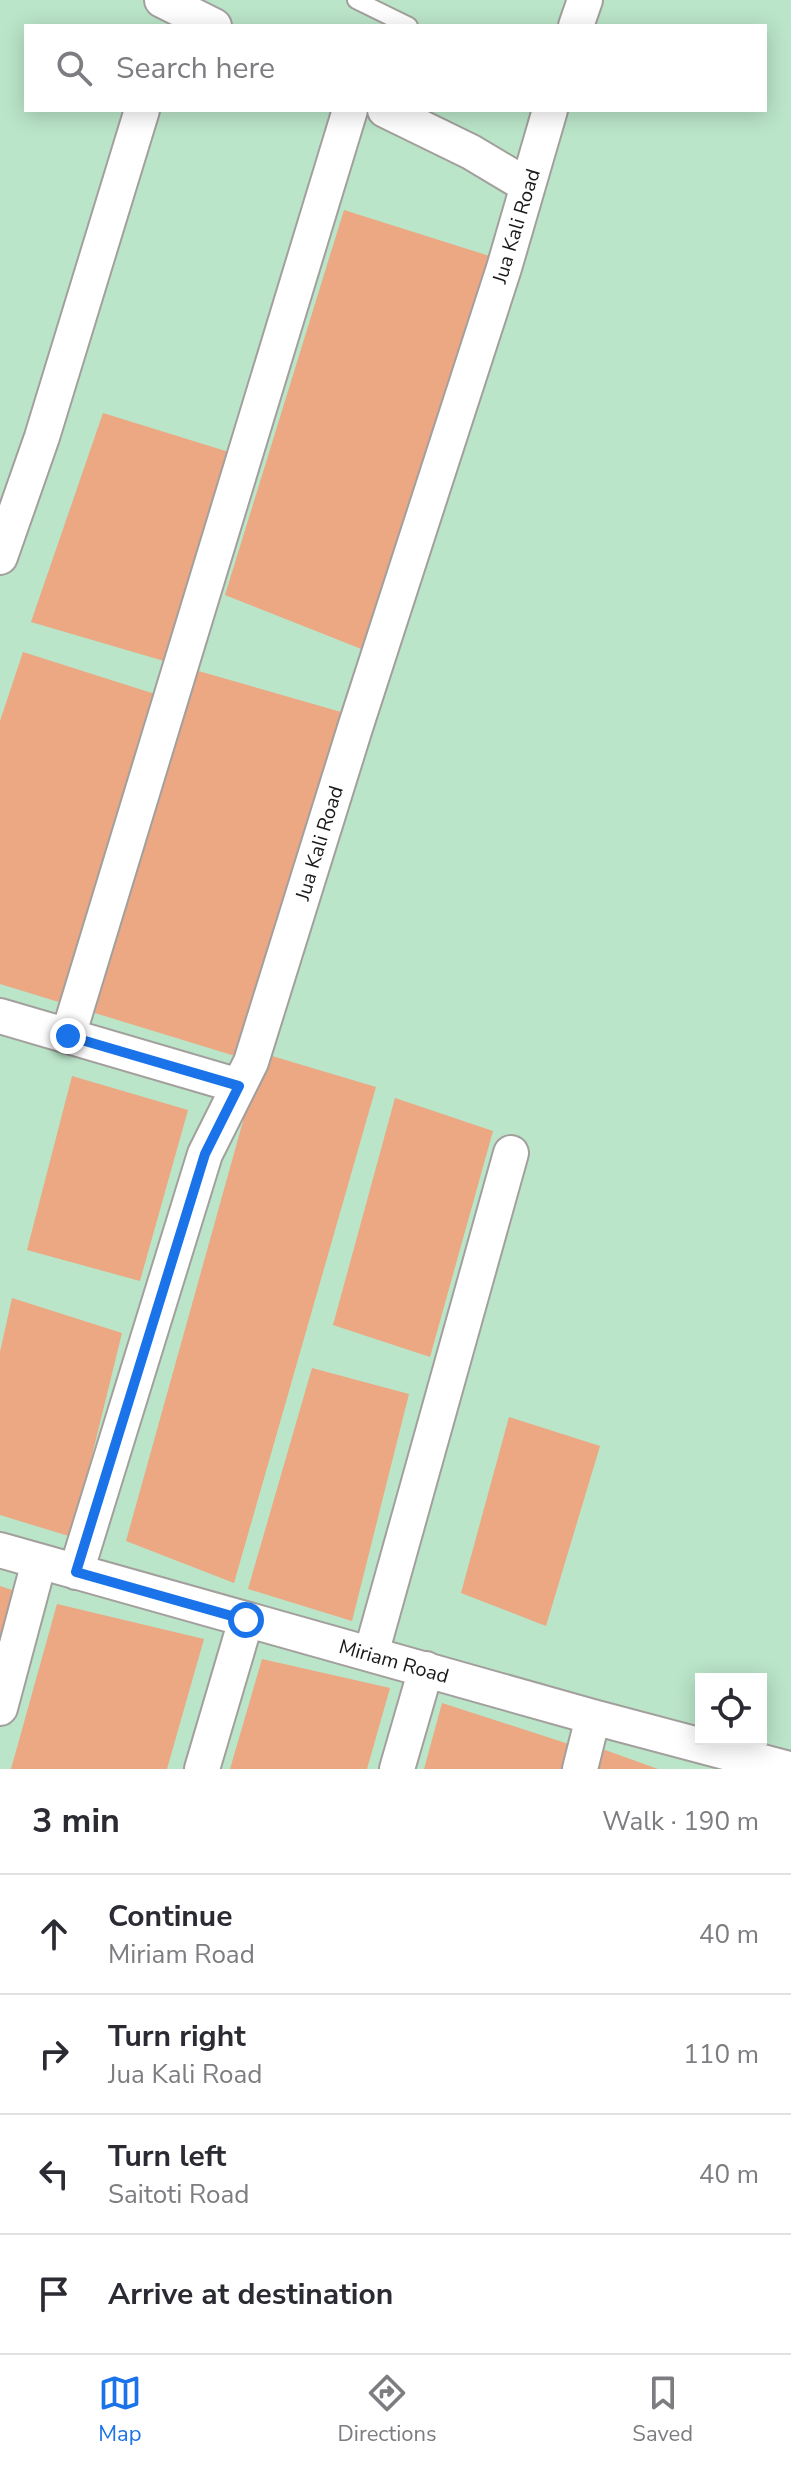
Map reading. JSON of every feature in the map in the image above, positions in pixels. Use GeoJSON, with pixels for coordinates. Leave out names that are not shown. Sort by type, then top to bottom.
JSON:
{"type":"FeatureCollection","features":[{"type":"Feature","properties":{"kind":"street"},"geometry":{"type":"LineString","coordinates":[[577,24],[585,0]]}},
{"type":"Feature","properties":{"kind":"street"},"geometry":{"type":"LineString","coordinates":[[166,10],[208,24]]}},
{"type":"Feature","properties":{"kind":"street"},"geometry":{"type":"LineString","coordinates":[[0,557],[42,437],[141,112]]}},
{"type":"Feature","properties":{"kind":"street"},"geometry":{"type":"LineString","coordinates":[[68,1036],[349,112]]}},
{"type":"Feature","properties":{"kind":"street"},"geometry":{"type":"LineString","coordinates":[[389,112],[471,152],[528,186]]}},
{"type":"Feature","properties":{"kind":"street","name":"Jua Kali Road"},"geometry":{"type":"LineString","coordinates":[[76,1572],[205,1154],[254,1051],[549,112]]}},
{"type":"Feature","properties":{"kind":"street"},"geometry":{"type":"LineString","coordinates":[[0,1016],[239,1086]]}},
{"type":"Feature","properties":{"kind":"street"},"geometry":{"type":"LineString","coordinates":[[371,1654],[511,1153]]}},
{"type":"Feature","properties":{"kind":"street","name":"Miriam Road"},"geometry":{"type":"LineString","coordinates":[[0,1550],[772,1767]]}},
{"type":"Feature","properties":{"kind":"street"},"geometry":{"type":"LineString","coordinates":[[0,1708],[39,1562]]}},
{"type":"Feature","properties":{"kind":"street"},"geometry":{"type":"LineString","coordinates":[[202,1769],[246,1620]]}},
{"type":"Feature","properties":{"kind":"street"},"geometry":{"type":"LineString","coordinates":[[397,1769],[426,1669]]}},
{"type":"Feature","properties":{"kind":"street"},"geometry":{"type":"LineString","coordinates":[[580,1769],[593,1717]]}},
{"type":"Feature","properties":{"kind":"lane"},"geometry":{"type":"LineString","coordinates":[[356,0],[405,24]]}},
{"type":"Feature","properties":{"kind":"green space"},"geometry":{"type":"Polygon","coordinates":[[[0,0],[791,0],[791,1769],[0,1769],[0,0]]]}},
{"type":"Feature","properties":{"kind":"building"},"geometry":{"type":"Polygon","coordinates":[[[344,210],[499,259],[369,652],[225,595],[344,210]]]}},
{"type":"Feature","properties":{"kind":"building"},"geometry":{"type":"Polygon","coordinates":[[[103,413],[245,457],[188,668],[31,622],[103,413]]]}},
{"type":"Feature","properties":{"kind":"building"},"geometry":{"type":"Polygon","coordinates":[[[23,652],[177,701],[188,668],[348,714],[245,1059],[0,984],[0,721],[23,652]]]}},
{"type":"Feature","properties":{"kind":"building"},"geometry":{"type":"Polygon","coordinates":[[[262,1053],[376,1087],[234,1583],[126,1541],[262,1053]]]}},
{"type":"Feature","properties":{"kind":"building"},"geometry":{"type":"Polygon","coordinates":[[[72,1076],[188,1110],[140,1281],[27,1250],[72,1076]]]}},
{"type":"Feature","properties":{"kind":"building"},"geometry":{"type":"Polygon","coordinates":[[[395,1098],[493,1131],[430,1357],[333,1325],[395,1098]]]}},
{"type":"Feature","properties":{"kind":"building"},"geometry":{"type":"Polygon","coordinates":[[[12,1298],[122,1333],[72,1537],[0,1515],[0,1352],[12,1298]]]}},
{"type":"Feature","properties":{"kind":"building"},"geometry":{"type":"Polygon","coordinates":[[[312,1368],[409,1394],[352,1621],[248,1589],[312,1368]]]}},
{"type":"Feature","properties":{"kind":"building"},"geometry":{"type":"Polygon","coordinates":[[[509,1417],[600,1446],[546,1626],[461,1593],[509,1417]]]}},
{"type":"Feature","properties":{"kind":"building"},"geometry":{"type":"Polygon","coordinates":[[[0,1586],[15,1591],[0,1644],[0,1586]]]}},
{"type":"Feature","properties":{"kind":"building"},"geometry":{"type":"Polygon","coordinates":[[[57,1604],[204,1639],[167,1769],[11,1769],[57,1604]]]}},
{"type":"Feature","properties":{"kind":"building"},"geometry":{"type":"Polygon","coordinates":[[[262,1659],[390,1688],[367,1769],[230,1769],[262,1659]]]}},
{"type":"Feature","properties":{"kind":"building"},"geometry":{"type":"Polygon","coordinates":[[[442,1703],[578,1747],[572,1769],[424,1769],[442,1703]]]}},
{"type":"Feature","properties":{"kind":"building"},"geometry":{"type":"Polygon","coordinates":[[[594,1746],[658,1769],[587,1769],[594,1746]]]}},
{"type":"Feature","properties":{"kind":"route"},"geometry":{"type":"LineString","coordinates":[[68,1036],[239,1086],[205,1154],[76,1572],[246,1620]]}}]}
